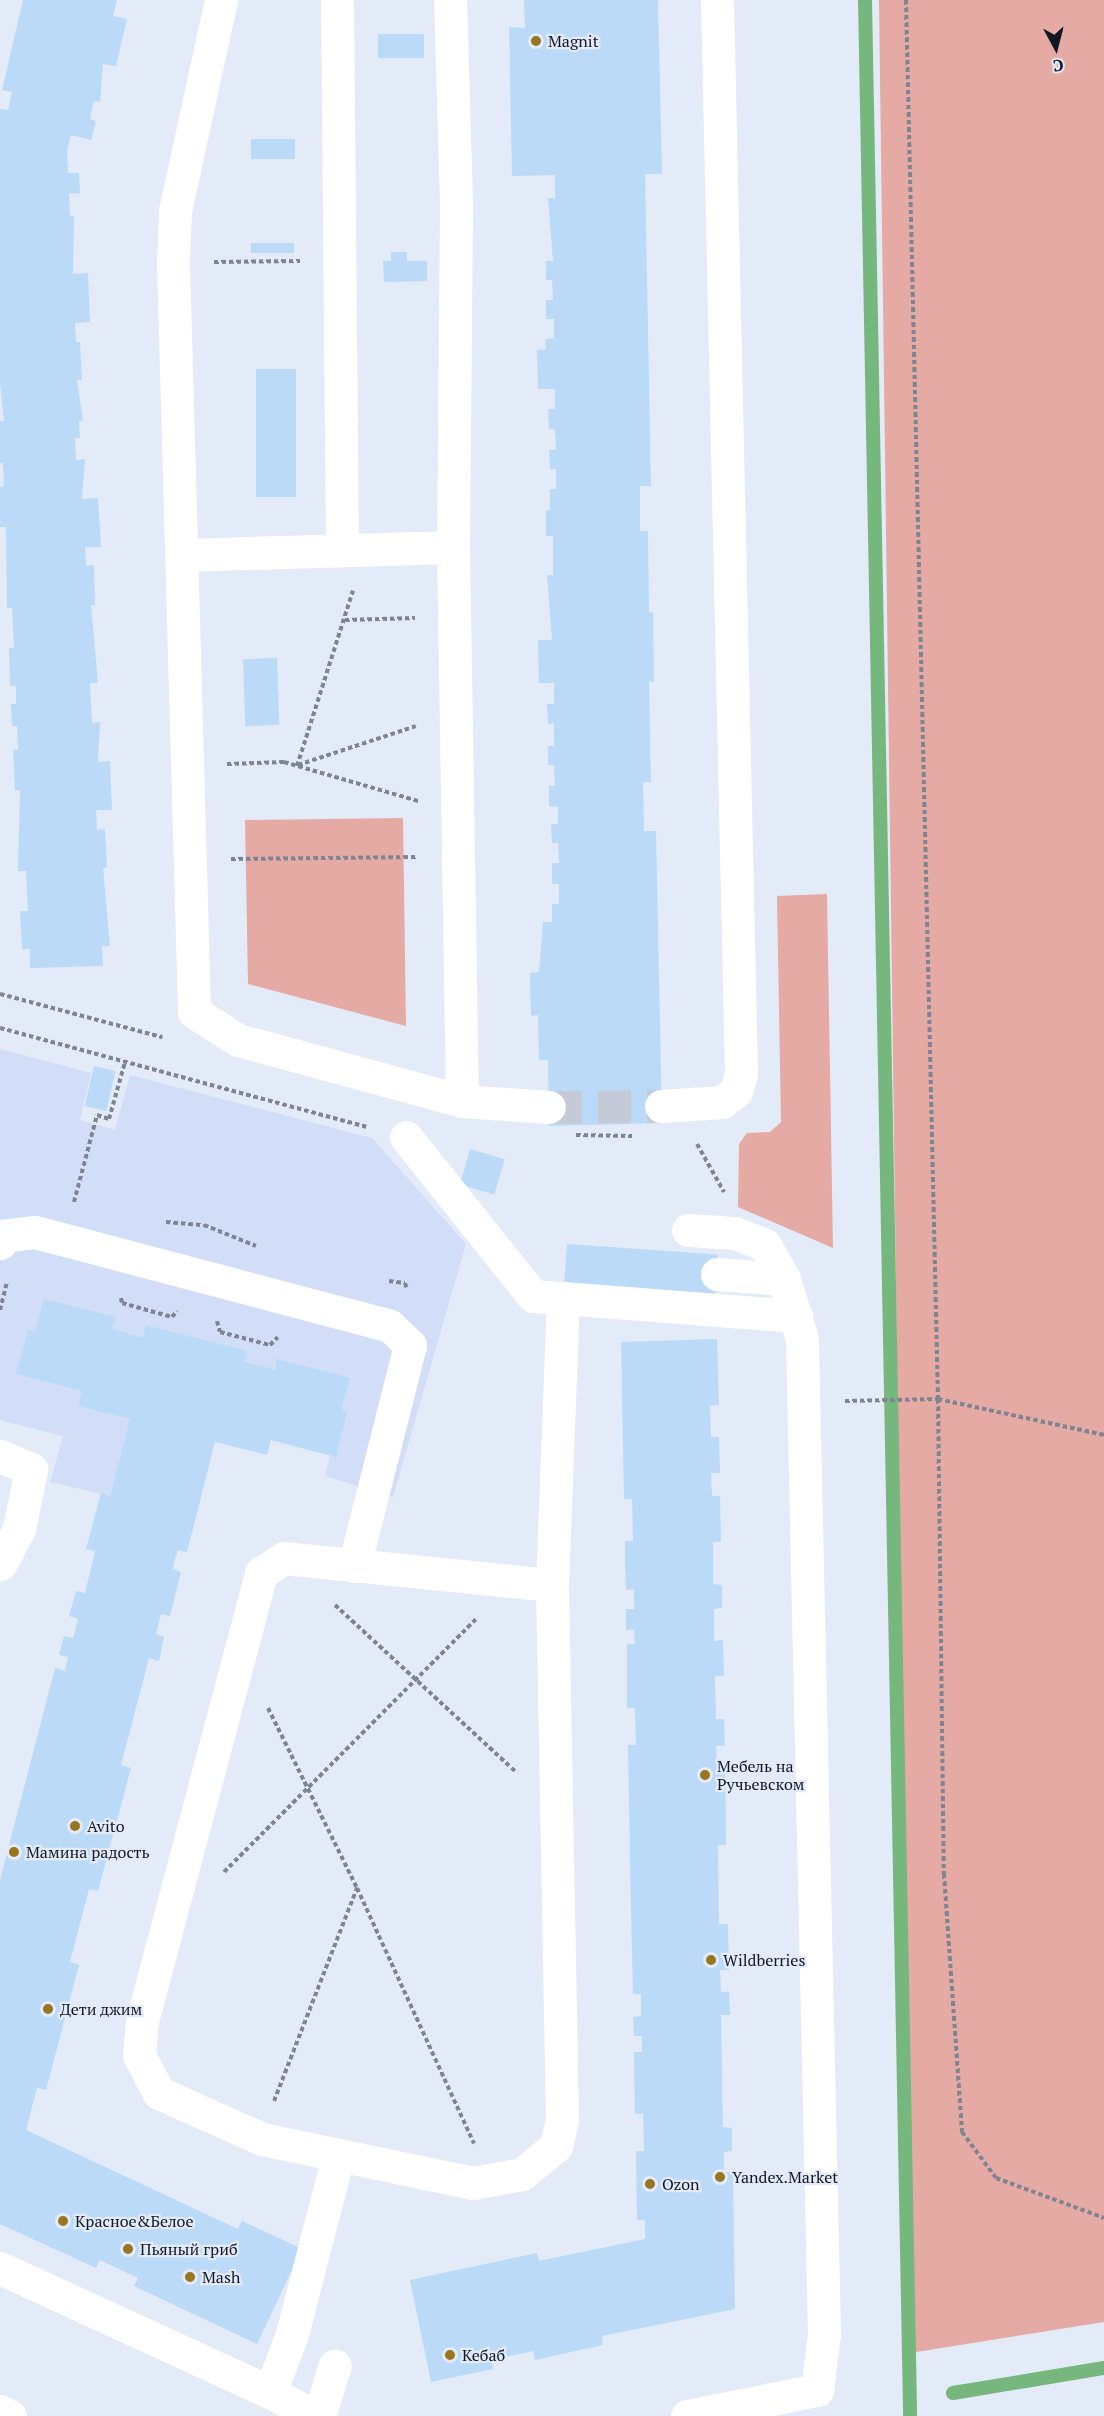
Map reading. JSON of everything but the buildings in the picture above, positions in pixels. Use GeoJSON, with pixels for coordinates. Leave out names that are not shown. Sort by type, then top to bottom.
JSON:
{"type":"FeatureCollection","features":[{"type":"Feature","properties":{"kind":"street"},"geometry":{"type":"LineString","coordinates":[[221,0],[175,211],[194,1012],[238,1040],[462,1101],[549,1107]]}},
{"type":"Feature","properties":{"kind":"street"},"geometry":{"type":"LineString","coordinates":[[337,0],[342,550]]}},
{"type":"Feature","properties":{"kind":"street"},"geometry":{"type":"LineString","coordinates":[[450,0],[456,206],[453,547],[462,1101]]}},
{"type":"Feature","properties":{"kind":"street"},"geometry":{"type":"LineString","coordinates":[[665,1116],[722,1102],[736,1091],[741,1074],[717,0]]}},
{"type":"Feature","properties":{"kind":"street"},"geometry":{"type":"LineString","coordinates":[[182,555],[453,547]]}},
{"type":"Feature","properties":{"kind":"street"},"geometry":{"type":"LineString","coordinates":[[406,1137],[533,1296],[796,1316]]}},
{"type":"Feature","properties":{"kind":"street"},"geometry":{"type":"LineString","coordinates":[[687,2416],[817,2390],[823,2322],[802,1339],[784,1279],[765,1245],[735,1233],[688,1230]]}},
{"type":"Feature","properties":{"kind":"street"},"geometry":{"type":"LineString","coordinates":[[0,1243],[2,1236],[35,1232],[390,1326],[410,1345],[354,1566]]}},
{"type":"Feature","properties":{"kind":"street"},"geometry":{"type":"LineString","coordinates":[[717,1274],[784,1279]]}},
{"type":"Feature","properties":{"kind":"street"},"geometry":{"type":"LineString","coordinates":[[552,1585],[284,1558],[261,1573],[142,2020],[139,2055],[159,2093],[262,2139],[453,2180],[492,2182],[522,2174],[556,2146],[561,2120],[552,1585],[563,1298]]}},
{"type":"Feature","properties":{"kind":"street"},"geometry":{"type":"LineString","coordinates":[[0,1456],[31,1469],[19,1530],[0,1563]]}},
{"type":"Feature","properties":{"kind":"street"},"geometry":{"type":"LineString","coordinates":[[270,2392],[292,2334],[338,2156]]}},
{"type":"Feature","properties":{"kind":"street"},"geometry":{"type":"LineString","coordinates":[[0,2268],[270,2392],[314,2416]]}},
{"type":"Feature","properties":{"kind":"street"},"geometry":{"type":"LineString","coordinates":[[319,2416],[334,2365]]}},
{"type":"Feature","properties":{"kind":"street"},"geometry":{"type":"LineString","coordinates":[[0,2411],[10,2416]]}},
{"type":"Feature","properties":{"kind":"path"},"geometry":{"type":"LineString","coordinates":[[906,0],[938,1399],[944,1874],[962,2132],[996,2178],[1104,2218]]}},
{"type":"Feature","properties":{"kind":"path"},"geometry":{"type":"LineString","coordinates":[[211,262],[309,261]]}},
{"type":"Feature","properties":{"kind":"path"},"geometry":{"type":"LineString","coordinates":[[297,766],[354,588]]}},
{"type":"Feature","properties":{"kind":"path"},"geometry":{"type":"LineString","coordinates":[[345,620],[412,618]]}},
{"type":"Feature","properties":{"kind":"path"},"geometry":{"type":"LineString","coordinates":[[297,766],[421,724]]}},
{"type":"Feature","properties":{"kind":"path"},"geometry":{"type":"LineString","coordinates":[[224,764],[284,762],[425,802]]}},
{"type":"Feature","properties":{"kind":"path"},"geometry":{"type":"LineString","coordinates":[[243,859],[402,857]]}},
{"type":"Feature","properties":{"kind":"path"},"geometry":{"type":"LineString","coordinates":[[0,1028],[406,1137]]}},
{"type":"Feature","properties":{"kind":"path"},"geometry":{"type":"LineString","coordinates":[[71,1214],[97,1116],[109,1119],[125,1062]]}},
{"type":"Feature","properties":{"kind":"path"},"geometry":{"type":"LineString","coordinates":[[572,1135],[665,1116],[697,1144],[722,1186],[735,1233]]}},
{"type":"Feature","properties":{"kind":"path"},"geometry":{"type":"LineString","coordinates":[[803,1403],[938,1399],[1104,1435]]}},
{"type":"Feature","properties":{"kind":"path"},"geometry":{"type":"LineString","coordinates":[[284,1558],[557,1810]]}},
{"type":"Feature","properties":{"kind":"path"},"geometry":{"type":"LineString","coordinates":[[219,1878],[513,1581]]}},
{"type":"Feature","properties":{"kind":"path"},"geometry":{"type":"LineString","coordinates":[[241,1649],[357,1888],[492,2182]]}},
{"type":"Feature","properties":{"kind":"path"},"geometry":{"type":"LineString","coordinates":[[262,2139],[357,1888]]}},
{"type":"Feature","properties":{"kind":"shaded area"},"geometry":{"type":"Polygon","coordinates":[[[879,0],[1104,0],[1104,2322],[910,2353],[879,0]]]}},
{"type":"Feature","properties":{"kind":"shaded area"},"geometry":{"type":"Polygon","coordinates":[[[403,818],[406,1026],[248,984],[245,820],[403,818]]]}},
{"type":"Feature","properties":{"kind":"shaded area"},"geometry":{"type":"Polygon","coordinates":[[[827,894],[833,1248],[738,1207],[739,1144],[747,1133],[770,1132],[781,1122],[777,896],[827,894]]]}},
{"type":"Feature","properties":{"kind":"shaded area"},"geometry":{"type":"Polygon","coordinates":[[[0,1049],[91,1073],[80,1120],[115,1130],[130,1075],[372,1138],[466,1244],[393,1497],[325,1476],[330,1455],[271,1440],[130,1420],[110,1496],[50,1482],[63,1436],[0,1420],[0,1049]]]}},
{"type":"Feature","properties":{"kind":"waterway"},"geometry":{"type":"LineString","coordinates":[[865,0],[910,2416]]}},
{"type":"Feature","properties":{"kind":"waterway"},"geometry":{"type":"LineString","coordinates":[[953,2393],[1104,2368]]}},
{"type":"Feature","properties":{"kind":"tunnel"},"geometry":{"type":"LineString","coordinates":[[549,1107],[661,1106]]}},
{"type":"Feature","properties":{"kind":"place","name":"Magnit"},"geometry":{"type":"Point","coordinates":[536,41]}},
{"type":"Feature","properties":{"kind":"place","name":"Мебель на Ручьевском"},"geometry":{"type":"Point","coordinates":[705,1775]}},
{"type":"Feature","properties":{"kind":"place","name":"Avito"},"geometry":{"type":"Point","coordinates":[75,1826]}},
{"type":"Feature","properties":{"kind":"place","name":"Мамина радость"},"geometry":{"type":"Point","coordinates":[14,1852]}},
{"type":"Feature","properties":{"kind":"place","name":"Wildberries"},"geometry":{"type":"Point","coordinates":[711,1960]}},
{"type":"Feature","properties":{"kind":"place","name":"Дети джим"},"geometry":{"type":"Point","coordinates":[48,2009]}},
{"type":"Feature","properties":{"kind":"place","name":"Yandex.Market"},"geometry":{"type":"Point","coordinates":[720,2177]}},
{"type":"Feature","properties":{"kind":"place","name":"Ozon"},"geometry":{"type":"Point","coordinates":[650,2184]}},
{"type":"Feature","properties":{"kind":"place","name":"Красное&Белое"},"geometry":{"type":"Point","coordinates":[63,2221]}},
{"type":"Feature","properties":{"kind":"place","name":"Пьяный гриб"},"geometry":{"type":"Point","coordinates":[128,2249]}},
{"type":"Feature","properties":{"kind":"place","name":"Mash"},"geometry":{"type":"Point","coordinates":[190,2277]}},
{"type":"Feature","properties":{"kind":"place","name":"Кебаб"},"geometry":{"type":"Point","coordinates":[450,2355]}}]}
